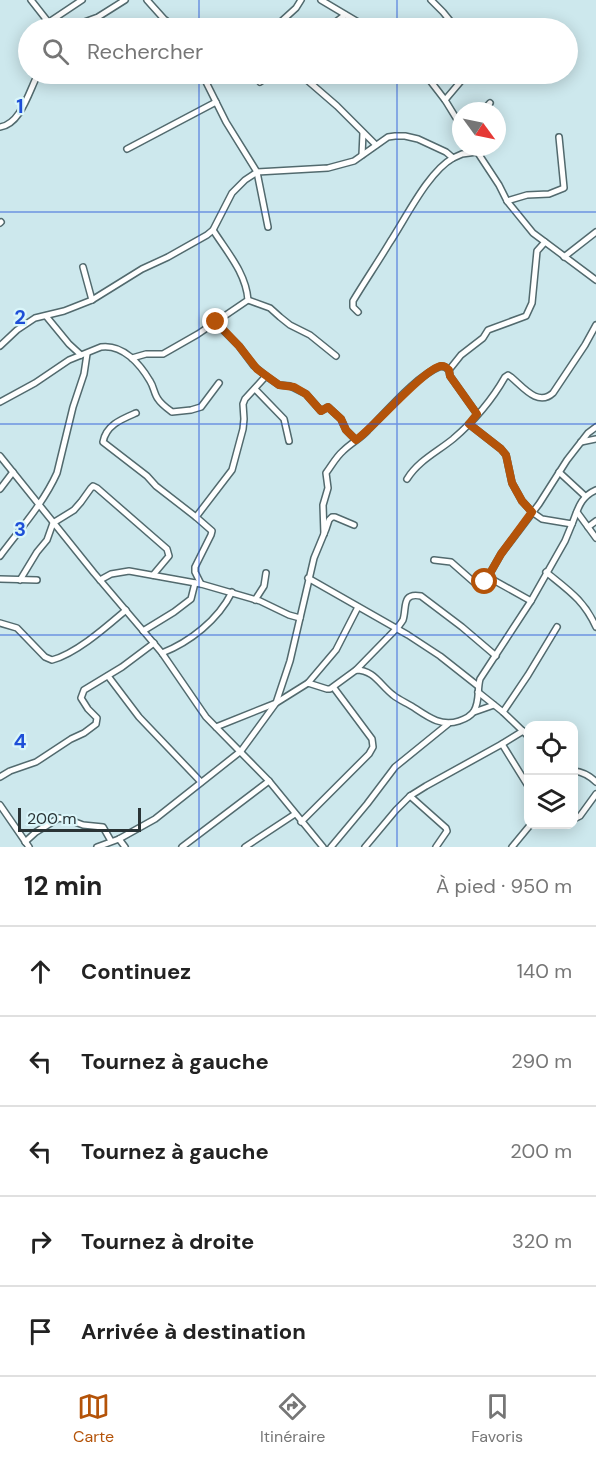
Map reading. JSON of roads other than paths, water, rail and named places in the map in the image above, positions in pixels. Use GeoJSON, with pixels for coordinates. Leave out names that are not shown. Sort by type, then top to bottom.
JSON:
{"type":"FeatureCollection","features":[{"type":"Feature","properties":{"kind":"street"},"geometry":{"type":"LineString","coordinates":[[31,0],[46,18]]}},
{"type":"Feature","properties":{"kind":"street"},"geometry":{"type":"LineString","coordinates":[[55,18],[82,0]]}},
{"type":"Feature","properties":{"kind":"street"},"geometry":{"type":"LineString","coordinates":[[95,18],[125,0]]}},
{"type":"Feature","properties":{"kind":"street"},"geometry":{"type":"LineString","coordinates":[[147,0],[163,18]]}},
{"type":"Feature","properties":{"kind":"street"},"geometry":{"type":"LineString","coordinates":[[285,18],[301,0]]}},
{"type":"Feature","properties":{"kind":"street"},"geometry":{"type":"LineString","coordinates":[[321,0],[350,18]]}},
{"type":"Feature","properties":{"kind":"street"},"geometry":{"type":"LineString","coordinates":[[431,0],[448,18]]}},
{"type":"Feature","properties":{"kind":"street"},"geometry":{"type":"LineString","coordinates":[[341,18],[345,15]]}},
{"type":"Feature","properties":{"kind":"street"},"geometry":{"type":"LineString","coordinates":[[0,127],[12,123],[18,116],[33,84]]}},
{"type":"Feature","properties":{"kind":"street"},"geometry":{"type":"LineString","coordinates":[[207,84],[226,122],[257,172],[268,228]]}},
{"type":"Feature","properties":{"kind":"street"},"geometry":{"type":"LineString","coordinates":[[312,84],[376,145]]}},
{"type":"Feature","properties":{"kind":"street"},"geometry":{"type":"LineString","coordinates":[[433,84],[452,111]]}},
{"type":"Feature","properties":{"kind":"street"},"geometry":{"type":"LineString","coordinates":[[445,100],[459,84]]}},
{"type":"Feature","properties":{"kind":"street"},"geometry":{"type":"LineString","coordinates":[[128,149],[216,102]]}},
{"type":"Feature","properties":{"kind":"street"},"geometry":{"type":"LineString","coordinates":[[362,131],[362,155]]}},
{"type":"Feature","properties":{"kind":"street"},"geometry":{"type":"LineString","coordinates":[[0,346],[17,330],[35,318],[92,300],[142,269],[197,242],[213,230],[232,194],[245,180],[257,172],[328,168],[354,161],[388,137],[405,136],[418,139],[446,152],[453,158]]}},
{"type":"Feature","properties":{"kind":"street"},"geometry":{"type":"LineString","coordinates":[[507,201],[527,195],[549,194],[565,187],[559,137]]}},
{"type":"Feature","properties":{"kind":"street"},"geometry":{"type":"LineString","coordinates":[[358,312],[353,307],[353,301],[376,263],[426,185],[445,162],[458,156]]}},
{"type":"Feature","properties":{"kind":"street"},"geometry":{"type":"LineString","coordinates":[[480,156],[507,201],[533,233],[596,280]]}},
{"type":"Feature","properties":{"kind":"street"},"geometry":{"type":"LineString","coordinates":[[213,230],[241,274],[246,285],[248,300]]}},
{"type":"Feature","properties":{"kind":"street"},"geometry":{"type":"LineString","coordinates":[[564,257],[596,232]]}},
{"type":"Feature","properties":{"kind":"street"},"geometry":{"type":"LineString","coordinates":[[449,370],[461,355],[483,338],[488,330],[526,316],[532,303],[537,251],[545,242]]}},
{"type":"Feature","properties":{"kind":"street"},"geometry":{"type":"LineString","coordinates":[[83,267],[92,300]]}},
{"type":"Feature","properties":{"kind":"street"},"geometry":{"type":"LineString","coordinates":[[132,358],[146,354],[162,354],[248,300]]}},
{"type":"Feature","properties":{"kind":"street"},"geometry":{"type":"LineString","coordinates":[[248,300],[270,308],[290,325],[310,335],[336,356]]}},
{"type":"Feature","properties":{"kind":"street"},"geometry":{"type":"LineString","coordinates":[[46,316],[69,344],[84,355]]}},
{"type":"Feature","properties":{"kind":"street"},"geometry":{"type":"LineString","coordinates":[[216,322],[254,366],[279,385],[294,387],[306,394],[321,411],[328,407],[341,419],[346,430],[356,440]]}},
{"type":"Feature","properties":{"kind":"street"},"geometry":{"type":"LineString","coordinates":[[407,479],[418,465],[469,424],[489,403],[508,375],[534,397],[542,399],[553,393],[596,325]]}},
{"type":"Feature","properties":{"kind":"street"},"geometry":{"type":"LineString","coordinates":[[0,402],[35,383],[69,360],[107,346],[118,348],[132,358],[152,383],[157,398],[172,412],[201,407],[219,383]]}},
{"type":"Feature","properties":{"kind":"street"},"geometry":{"type":"LineString","coordinates":[[0,556],[39,506],[57,473],[73,407],[84,374],[84,355]]}},
{"type":"Feature","properties":{"kind":"street"},"geometry":{"type":"LineString","coordinates":[[324,534],[323,505],[328,488],[326,473],[339,456],[424,376],[441,366],[445,367],[477,414]]}},
{"type":"Feature","properties":{"kind":"street"},"geometry":{"type":"LineString","coordinates":[[196,517],[232,470],[243,429],[245,399],[266,376]]}},
{"type":"Feature","properties":{"kind":"street"},"geometry":{"type":"LineString","coordinates":[[255,389],[284,419],[289,441]]}},
{"type":"Feature","properties":{"kind":"street"},"geometry":{"type":"LineString","coordinates":[[136,413],[112,425],[103,438],[103,442],[212,531],[195,567],[198,583],[191,599],[143,631]]}},
{"type":"Feature","properties":{"kind":"street"},"geometry":{"type":"LineString","coordinates":[[469,424],[506,455],[512,483],[522,501],[532,512],[542,519],[572,524]]}},
{"type":"Feature","properties":{"kind":"street"},"geometry":{"type":"LineString","coordinates":[[434,560],[451,562],[476,584],[481,585],[485,582],[501,554],[559,472],[581,442],[596,427]]}},
{"type":"Feature","properties":{"kind":"street"},"geometry":{"type":"LineString","coordinates":[[581,442],[596,439]]}},
{"type":"Feature","properties":{"kind":"street"},"geometry":{"type":"LineString","coordinates":[[0,456],[162,653],[200,708],[269,781],[323,847]]}},
{"type":"Feature","properties":{"kind":"street"},"geometry":{"type":"LineString","coordinates":[[0,489],[13,472]]}},
{"type":"Feature","properties":{"kind":"street"},"geometry":{"type":"LineString","coordinates":[[559,472],[585,496]]}},
{"type":"Feature","properties":{"kind":"street"},"geometry":{"type":"LineString","coordinates":[[20,579],[47,540],[53,523],[74,510],[93,486],[167,549],[169,556],[153,575]]}},
{"type":"Feature","properties":{"kind":"street"},"geometry":{"type":"LineString","coordinates":[[474,712],[480,680],[531,602],[564,541],[580,502],[596,490]]}},
{"type":"Feature","properties":{"kind":"street"},"geometry":{"type":"LineString","coordinates":[[577,512],[596,538]]}},
{"type":"Feature","properties":{"kind":"street"},"geometry":{"type":"LineString","coordinates":[[97,847],[119,839],[155,819],[241,751],[276,703],[290,661],[308,578],[329,520],[335,517],[354,525]]}},
{"type":"Feature","properties":{"kind":"street"},"geometry":{"type":"LineString","coordinates":[[588,527],[596,520]]}},
{"type":"Feature","properties":{"kind":"street"},"geometry":{"type":"LineString","coordinates":[[100,580],[111,574],[129,571],[198,583],[232,592],[300,618]]}},
{"type":"Feature","properties":{"kind":"street"},"geometry":{"type":"LineString","coordinates":[[546,572],[583,603],[596,627]]}},
{"type":"Feature","properties":{"kind":"street"},"geometry":{"type":"LineString","coordinates":[[255,600],[264,586],[266,573]]}},
{"type":"Feature","properties":{"kind":"street"},"geometry":{"type":"LineString","coordinates":[[488,577],[531,602]]}},
{"type":"Feature","properties":{"kind":"street"},"geometry":{"type":"LineString","coordinates":[[308,578],[397,628],[440,656],[523,731],[410,796],[365,847]]}},
{"type":"Feature","properties":{"kind":"street"},"geometry":{"type":"LineString","coordinates":[[0,579],[37,580]]}},
{"type":"Feature","properties":{"kind":"street"},"geometry":{"type":"LineString","coordinates":[[162,653],[188,639],[214,618],[232,592]]}},
{"type":"Feature","properties":{"kind":"street"},"geometry":{"type":"LineString","coordinates":[[308,683],[327,689],[334,688],[356,670],[402,622],[407,599],[412,595],[421,596],[496,656]]}},
{"type":"Feature","properties":{"kind":"street"},"geometry":{"type":"LineString","coordinates":[[216,727],[276,703],[308,683],[336,650],[358,607]]}},
{"type":"Feature","properties":{"kind":"street"},"geometry":{"type":"LineString","coordinates":[[1,624],[17,628],[45,657],[52,660],[87,641],[126,610]]}},
{"type":"Feature","properties":{"kind":"street"},"geometry":{"type":"LineString","coordinates":[[503,712],[557,627]]}},
{"type":"Feature","properties":{"kind":"street"},"geometry":{"type":"LineString","coordinates":[[0,777],[36,762],[96,724],[98,718],[82,702],[84,690],[154,643]]}},
{"type":"Feature","properties":{"kind":"street"},"geometry":{"type":"LineString","coordinates":[[356,670],[368,672],[393,695],[425,716],[448,724]]}},
{"type":"Feature","properties":{"kind":"street"},"geometry":{"type":"LineString","coordinates":[[108,676],[139,717],[201,782]]}},
{"type":"Feature","properties":{"kind":"street"},"geometry":{"type":"LineString","coordinates":[[301,822],[369,754],[373,747],[372,739],[334,688]]}},
{"type":"Feature","properties":{"kind":"street"},"geometry":{"type":"LineString","coordinates":[[331,847],[395,767],[448,724],[466,719],[474,712],[495,705]]}},
{"type":"Feature","properties":{"kind":"street"},"geometry":{"type":"LineString","coordinates":[[502,744],[524,780]]}},
{"type":"Feature","properties":{"kind":"street"},"geometry":{"type":"LineString","coordinates":[[578,772],[589,776],[596,782]]}},
{"type":"Feature","properties":{"kind":"street"},"geometry":{"type":"LineString","coordinates":[[182,847],[269,781]]}},
{"type":"Feature","properties":{"kind":"street"},"geometry":{"type":"LineString","coordinates":[[578,817],[596,794]]}},
{"type":"Feature","properties":{"kind":"street"},"geometry":{"type":"LineString","coordinates":[[410,796],[446,828],[447,831],[436,847]]}},
{"type":"Feature","properties":{"kind":"street"},"geometry":{"type":"LineString","coordinates":[[0,805],[27,844],[36,832],[59,818],[83,825],[103,827],[111,842]]}},
{"type":"Feature","properties":{"kind":"street"},"geometry":{"type":"LineString","coordinates":[[245,847],[295,814]]}},
{"type":"Feature","properties":{"kind":"street"},"geometry":{"type":"LineString","coordinates":[[512,847],[528,829]]}},
{"type":"Feature","properties":{"kind":"street"},"geometry":{"type":"LineString","coordinates":[[119,839],[125,847]]}}]}
